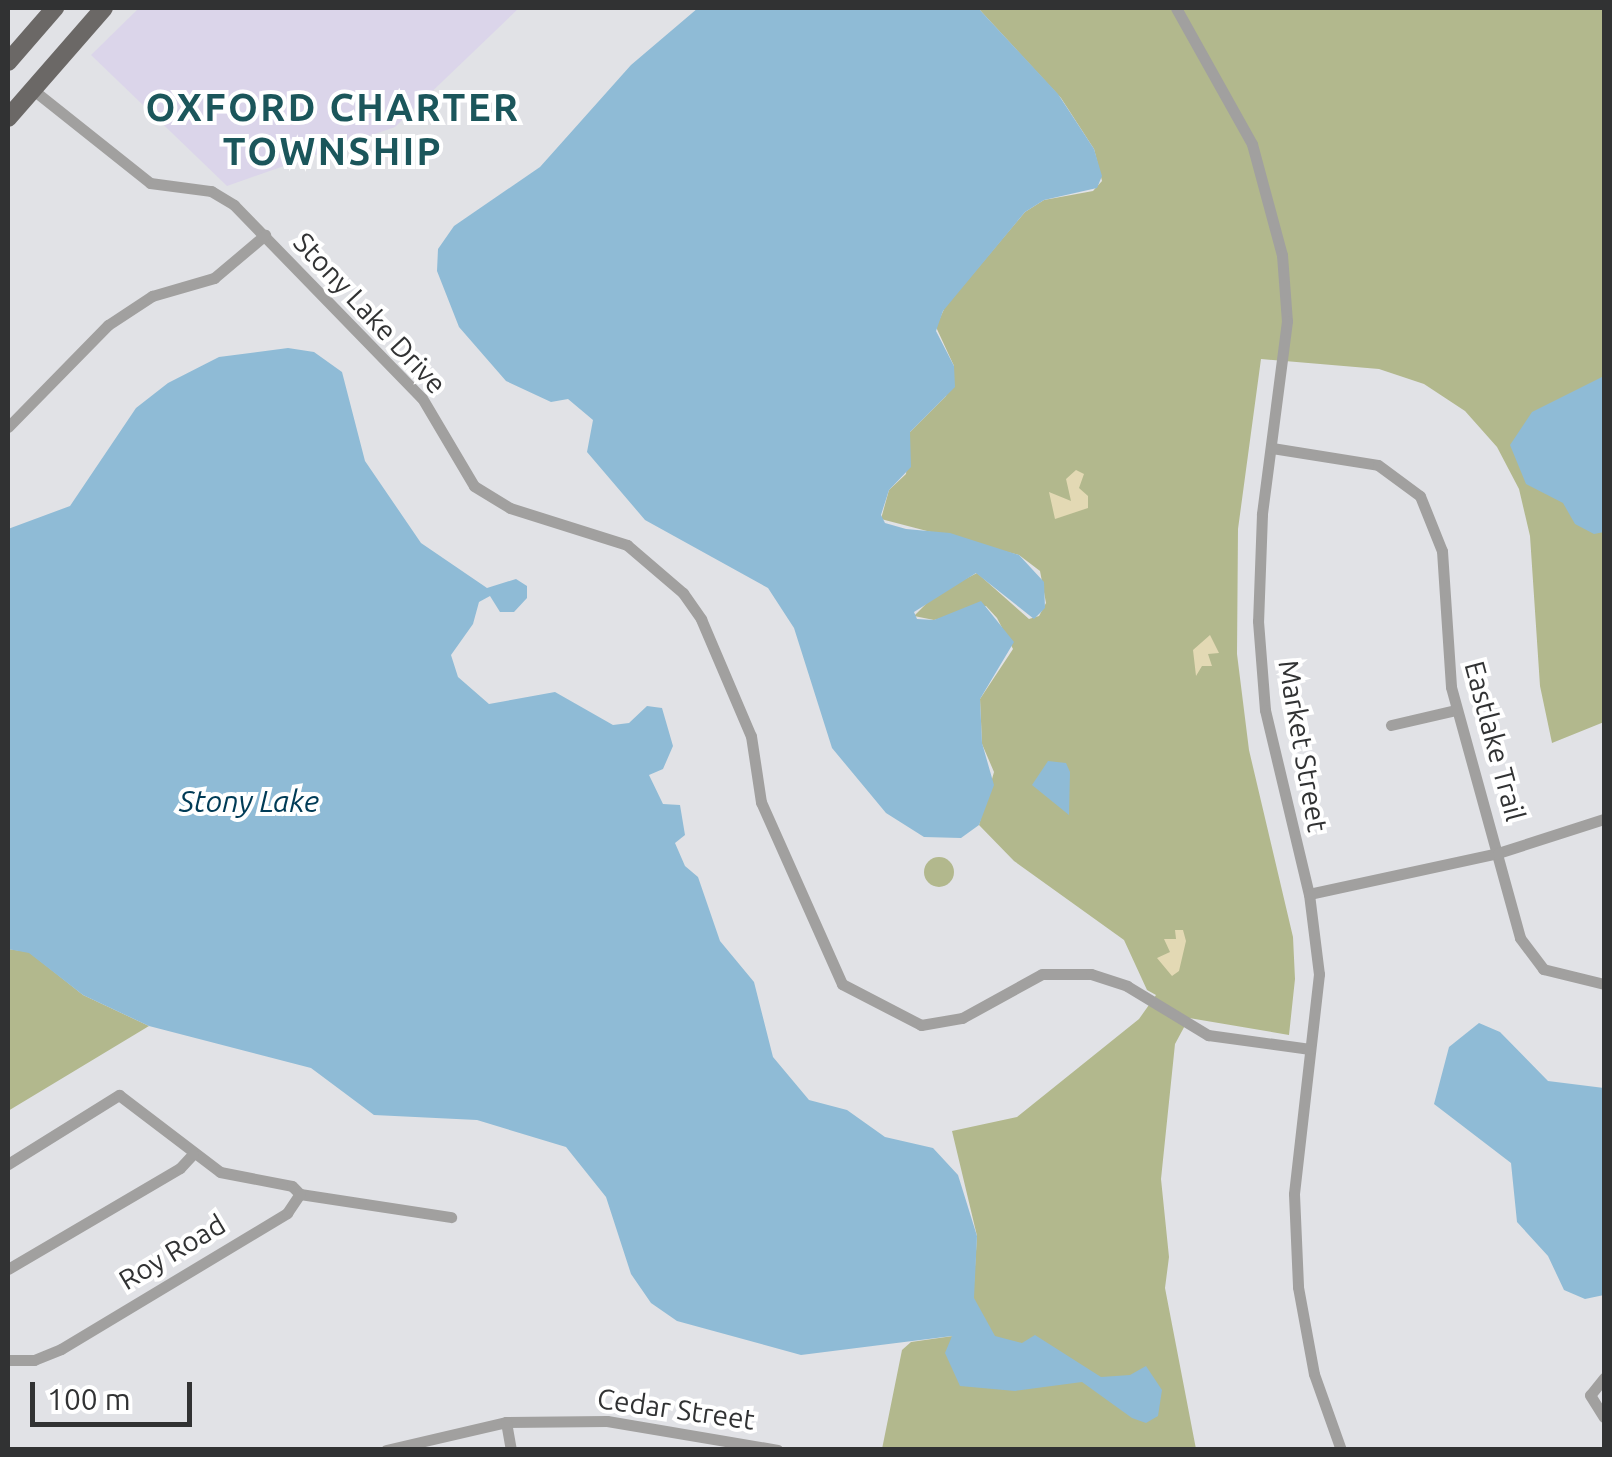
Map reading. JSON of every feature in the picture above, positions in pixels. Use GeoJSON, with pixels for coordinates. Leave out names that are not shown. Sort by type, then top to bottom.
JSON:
{"type":"FeatureCollection","features":[{"type":"Feature","properties":{"kind":"main road"},"geometry":{"type":"LineString","coordinates":[[8,62],[56,8]]}},
{"type":"Feature","properties":{"kind":"main road"},"geometry":{"type":"LineString","coordinates":[[8,118],[104,8]]}},
{"type":"Feature","properties":{"kind":"street","name":"Market Street"},"geometry":{"type":"LineString","coordinates":[[1176,8],[1241,120],[1276,220],[1286,321],[1258,568],[1260,650],[1269,727],[1309,894],[1320,974],[1294,1194],[1298,1287],[1314,1374],[1341,1450]]}},
{"type":"Feature","properties":{"kind":"street","name":"Stony Lake Drive"},"geometry":{"type":"LineString","coordinates":[[32,89],[150,183],[210,191],[265,235],[422,398],[474,486],[510,508],[628,545],[682,592],[701,619],[751,736],[761,802],[842,984],[921,1025],[962,1018],[1042,974],[1092,974],[1128,986],[1208,1036],[1310,1048]]}},
{"type":"Feature","properties":{"kind":"street"},"geometry":{"type":"LineString","coordinates":[[8,427],[108,325],[152,296],[214,278],[265,235]]}},
{"type":"Feature","properties":{"kind":"street","name":"Eastlake Trail"},"geometry":{"type":"LineString","coordinates":[[1272,448],[1378,465],[1420,496],[1442,551],[1456,710],[1528,952],[1555,975],[1604,984]]}},
{"type":"Feature","properties":{"kind":"street"},"geometry":{"type":"LineString","coordinates":[[1390,724],[1456,710]]}},
{"type":"Feature","properties":{"kind":"street"},"geometry":{"type":"LineString","coordinates":[[1309,894],[1498,853],[1604,819]]}},
{"type":"Feature","properties":{"kind":"street"},"geometry":{"type":"LineString","coordinates":[[8,1164],[119,1095],[220,1172],[279,1182],[300,1194],[451,1216]]}},
{"type":"Feature","properties":{"kind":"street"},"geometry":{"type":"LineString","coordinates":[[8,1268],[180,1168],[192,1154]]}},
{"type":"Feature","properties":{"kind":"street","name":"Roy Road"},"geometry":{"type":"LineString","coordinates":[[8,1360],[34,1360],[61,1349],[286,1213],[300,1194]]}},
{"type":"Feature","properties":{"kind":"street"},"geometry":{"type":"LineString","coordinates":[[1604,1378],[1590,1390],[1604,1417]]}},
{"type":"Feature","properties":{"kind":"street","name":"Cedar Street"},"geometry":{"type":"LineString","coordinates":[[386,1450],[506,1422],[607,1421],[778,1450]]}},
{"type":"Feature","properties":{"kind":"street"},"geometry":{"type":"LineString","coordinates":[[506,1422],[511,1450]]}},
{"type":"Feature","properties":{"kind":"shaded area"},"geometry":{"type":"Polygon","coordinates":[[[139,8],[519,8],[395,127],[227,186],[91,55],[139,8]]]}},
{"type":"Feature","properties":{"kind":"green space"},"geometry":{"type":"Polygon","coordinates":[[[978,8],[1604,8],[1604,722],[1552,743],[1540,686],[1530,536],[1519,489],[1497,447],[1465,411],[1424,384],[1379,369],[1261,359],[1238,529],[1237,654],[1249,750],[1293,937],[1295,979],[1289,1035],[1189,1018],[1175,1044],[1161,1179],[1169,1257],[1165,1288],[1196,1449],[882,1449],[902,1350],[911,1342],[953,1336],[973,1298],[977,1236],[952,1131],[1017,1117],[1139,1019],[1156,995],[1147,990],[1124,940],[1014,861],[979,825],[994,772],[982,744],[980,699],[1013,649],[997,618],[986,606],[934,620],[914,616],[936,594],[977,573],[1029,619],[1039,616],[1046,603],[1040,571],[1019,555],[881,519],[889,490],[906,474],[910,432],[946,396],[954,366],[936,327],[945,307],[1025,212],[1044,200],[1093,191],[1102,181],[1094,149],[1061,98],[978,8]]]}},
{"type":"Feature","properties":{"kind":"green space"},"geometry":{"type":"Polygon","coordinates":[[[939,857],[950,861],[954,872],[950,883],[939,887],[928,883],[924,872],[928,861],[939,857]]]}},
{"type":"Feature","properties":{"kind":"green space"},"geometry":{"type":"Polygon","coordinates":[[[8,949],[29,952],[83,995],[149,1026],[8,1111],[8,949]]]}},
{"type":"Feature","properties":{"kind":"sand"},"geometry":{"type":"Polygon","coordinates":[[[1076,470],[1084,474],[1079,488],[1088,496],[1088,508],[1055,519],[1049,492],[1071,501],[1066,479],[1076,470]]]}},
{"type":"Feature","properties":{"kind":"sand"},"geometry":{"type":"Polygon","coordinates":[[[1210,635],[1219,653],[1208,654],[1212,666],[1202,666],[1196,676],[1193,650],[1210,635]]]}},
{"type":"Feature","properties":{"kind":"sand"},"geometry":{"type":"Polygon","coordinates":[[[1175,930],[1183,930],[1186,941],[1179,971],[1172,976],[1157,958],[1170,952],[1164,939],[1176,939],[1175,930]]]}},
{"type":"Feature","properties":{"kind":"water"},"geometry":{"type":"Polygon","coordinates":[[[698,8],[978,8],[1058,94],[1094,149],[1102,176],[1097,188],[1044,200],[1025,212],[943,311],[936,331],[954,366],[955,387],[910,432],[911,467],[889,490],[881,515],[885,523],[950,533],[1019,555],[1044,582],[1045,608],[1034,619],[976,573],[914,612],[917,619],[934,620],[981,601],[1014,642],[980,699],[982,743],[994,785],[979,825],[961,838],[924,837],[886,813],[832,748],[794,628],[768,588],[645,520],[587,452],[593,420],[568,399],[551,402],[506,381],[459,327],[437,271],[438,249],[454,226],[540,167],[631,65],[698,8]]]}},
{"type":"Feature","properties":{"kind":"water","name":"Stony Lake"},"geometry":{"type":"Polygon","coordinates":[[[288,348],[314,352],[342,372],[365,461],[421,543],[487,588],[516,579],[527,586],[527,598],[514,612],[500,612],[490,596],[479,602],[473,624],[451,655],[458,677],[489,704],[555,692],[613,725],[629,723],[647,706],[662,708],[673,746],[663,769],[649,775],[663,804],[680,805],[685,835],[675,843],[685,866],[698,877],[720,941],[754,982],[773,1057],[809,1100],[847,1110],[885,1137],[933,1148],[958,1175],[977,1236],[974,1298],[995,1336],[1022,1343],[1035,1335],[1101,1377],[1130,1375],[1146,1366],[1162,1390],[1158,1416],[1146,1423],[1132,1418],[1082,1382],[1015,1391],[960,1386],[945,1353],[952,1336],[801,1355],[677,1321],[651,1303],[631,1274],[606,1197],[566,1147],[477,1120],[374,1115],[311,1068],[149,1026],[83,995],[29,953],[8,949],[8,529],[70,506],[136,408],[168,383],[219,357],[288,348]]]}},
{"type":"Feature","properties":{"kind":"water"},"geometry":{"type":"Polygon","coordinates":[[[1604,376],[1604,532],[1594,534],[1575,524],[1563,503],[1526,484],[1510,445],[1532,412],[1604,376]]]}},
{"type":"Feature","properties":{"kind":"water"},"geometry":{"type":"Polygon","coordinates":[[[1048,761],[1066,763],[1070,772],[1069,815],[1032,785],[1048,761]]]}},
{"type":"Feature","properties":{"kind":"water"},"geometry":{"type":"Polygon","coordinates":[[[1479,1023],[1500,1032],[1548,1081],[1604,1088],[1604,1295],[1585,1299],[1564,1290],[1548,1256],[1517,1222],[1511,1163],[1434,1104],[1449,1047],[1479,1023]]]}},
{"type":"Feature","properties":{"kind":"district","name":"OXFORD CHARTER TOWNSHIP"},"geometry":{"type":"Point","coordinates":[333,130]}}]}
